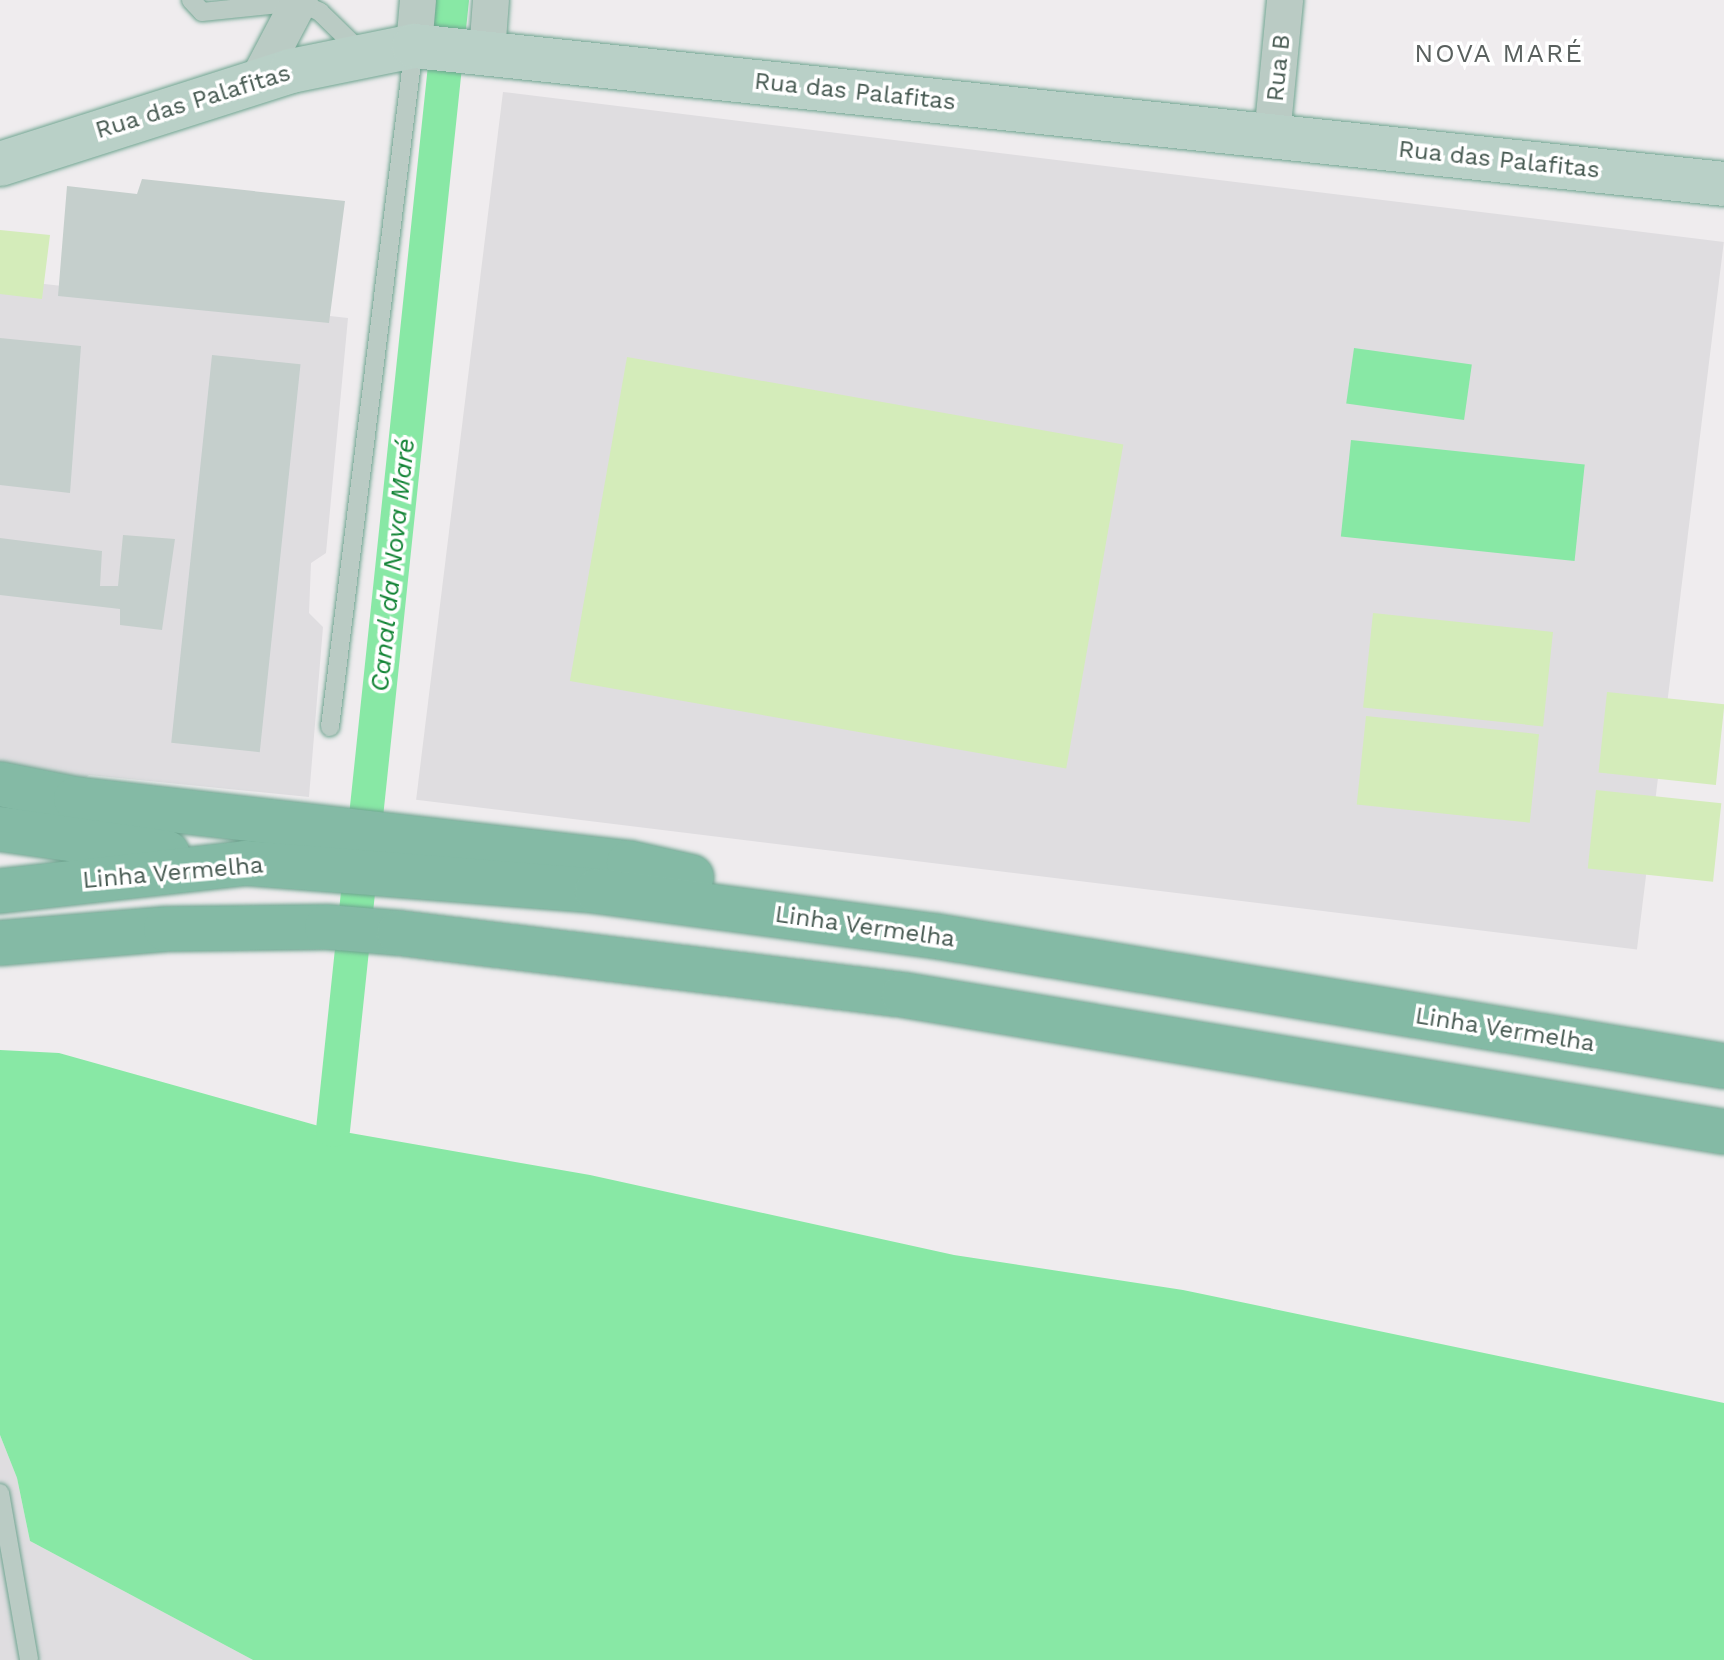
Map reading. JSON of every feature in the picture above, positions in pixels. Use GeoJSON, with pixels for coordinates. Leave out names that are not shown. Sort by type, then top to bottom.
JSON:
{"type":"FeatureCollection","features":[{"type":"Feature","properties":{"kind":"highway"},"geometry":{"type":"LineString","coordinates":[[0,784],[76,799],[629,863],[935,936]]}},
{"type":"Feature","properties":{"kind":"highway"},"geometry":{"type":"LineString","coordinates":[[0,829],[245,863]]}},
{"type":"Feature","properties":{"kind":"highway","name":"Linha Vermelha"},"geometry":{"type":"LineString","coordinates":[[0,891],[245,863],[405,873],[597,891],[935,936],[1724,1066]]}},
{"type":"Feature","properties":{"kind":"highway"},"geometry":{"type":"LineString","coordinates":[[0,943],[166,929],[327,927],[399,933],[904,995],[1724,1132]]}},
{"type":"Feature","properties":{"kind":"street"},"geometry":{"type":"LineString","coordinates":[[418,0],[451,50],[491,0]]}},
{"type":"Feature","properties":{"kind":"street","name":"Rua B"},"geometry":{"type":"LineString","coordinates":[[1272,136],[1285,0]]}},
{"type":"Feature","properties":{"kind":"street"},"geometry":{"type":"LineString","coordinates":[[258,80],[299,1]]}},
{"type":"Feature","properties":{"kind":"street","name":"Rua das Palafitas"},"geometry":{"type":"LineString","coordinates":[[0,164],[258,80],[362,53],[451,50],[1724,184]]}},
{"type":"Feature","properties":{"kind":"lane"},"geometry":{"type":"LineString","coordinates":[[191,0],[202,12],[299,1],[320,12],[362,53]]}},
{"type":"Feature","properties":{"kind":"lane"},"geometry":{"type":"LineString","coordinates":[[330,727],[451,50]]}},
{"type":"Feature","properties":{"kind":"lane"},"geometry":{"type":"LineString","coordinates":[[0,1493],[29,1660]]}},
{"type":"Feature","properties":{"kind":"shaded area"},"geometry":{"type":"Polygon","coordinates":[[[503,92],[1724,242],[1637,950],[416,800],[503,92]]]}},
{"type":"Feature","properties":{"kind":"shaded area"},"geometry":{"type":"Polygon","coordinates":[[[0,230],[50,235],[42,299],[0,294],[0,230]]]}},
{"type":"Feature","properties":{"kind":"shaded area"},"geometry":{"type":"Polygon","coordinates":[[[0,279],[348,318],[326,553],[311,563],[309,613],[323,627],[309,797],[89,775],[78,785],[0,769],[0,279]]]}},
{"type":"Feature","properties":{"kind":"shaded area"},"geometry":{"type":"Polygon","coordinates":[[[1354,348],[1472,365],[1464,420],[1346,403],[1354,348]]]}},
{"type":"Feature","properties":{"kind":"shaded area"},"geometry":{"type":"Polygon","coordinates":[[[627,357],[1123,445],[1066,769],[570,681],[627,357]]]}},
{"type":"Feature","properties":{"kind":"shaded area"},"geometry":{"type":"Polygon","coordinates":[[[1351,440],[1585,465],[1575,561],[1341,536],[1351,440]]]}},
{"type":"Feature","properties":{"kind":"shaded area"},"geometry":{"type":"Polygon","coordinates":[[[1373,613],[1553,632],[1543,726],[1363,707],[1373,613]]]}},
{"type":"Feature","properties":{"kind":"shaded area"},"geometry":{"type":"Polygon","coordinates":[[[1607,692],[1724,704],[1716,785],[1599,773],[1607,692]]]}},
{"type":"Feature","properties":{"kind":"shaded area"},"geometry":{"type":"Polygon","coordinates":[[[1366,716],[1539,734],[1530,823],[1357,805],[1366,716]]]}},
{"type":"Feature","properties":{"kind":"shaded area"},"geometry":{"type":"Polygon","coordinates":[[[1596,790],[1721,803],[1713,882],[1588,869],[1596,790]]]}},
{"type":"Feature","properties":{"kind":"shaded area"},"geometry":{"type":"Polygon","coordinates":[[[0,1050],[59,1053],[333,1130],[590,1175],[954,1255],[1183,1290],[1724,1403],[1724,1660],[253,1660],[30,1541],[17,1478],[0,1435],[0,1050]]]}},
{"type":"Feature","properties":{"kind":"shaded area"},"geometry":{"type":"Polygon","coordinates":[[[0,1435],[17,1478],[30,1541],[253,1660],[0,1660],[0,1435]]]}},
{"type":"Feature","properties":{"kind":"building"},"geometry":{"type":"Polygon","coordinates":[[[142,179],[345,201],[329,323],[58,296],[67,186],[137,194],[142,179]]]}},
{"type":"Feature","properties":{"kind":"building"},"geometry":{"type":"Polygon","coordinates":[[[0,338],[81,346],[70,493],[0,485],[0,338]]]}},
{"type":"Feature","properties":{"kind":"building"},"geometry":{"type":"Polygon","coordinates":[[[212,355],[301,364],[260,752],[171,743],[212,355]]]}},
{"type":"Feature","properties":{"kind":"building"},"geometry":{"type":"Polygon","coordinates":[[[123,535],[175,539],[162,630],[120,625],[120,609],[0,595],[0,538],[102,551],[100,586],[118,586],[123,535]]]}},
{"type":"Feature","properties":{"kind":"waterway","name":"Canal da Nova Maré"},"geometry":{"type":"LineString","coordinates":[[333,1130],[452,0]]}},
{"type":"Feature","properties":{"kind":"district","name":"NOVA MARÉ"},"geometry":{"type":"Point","coordinates":[1499,54]}}]}
